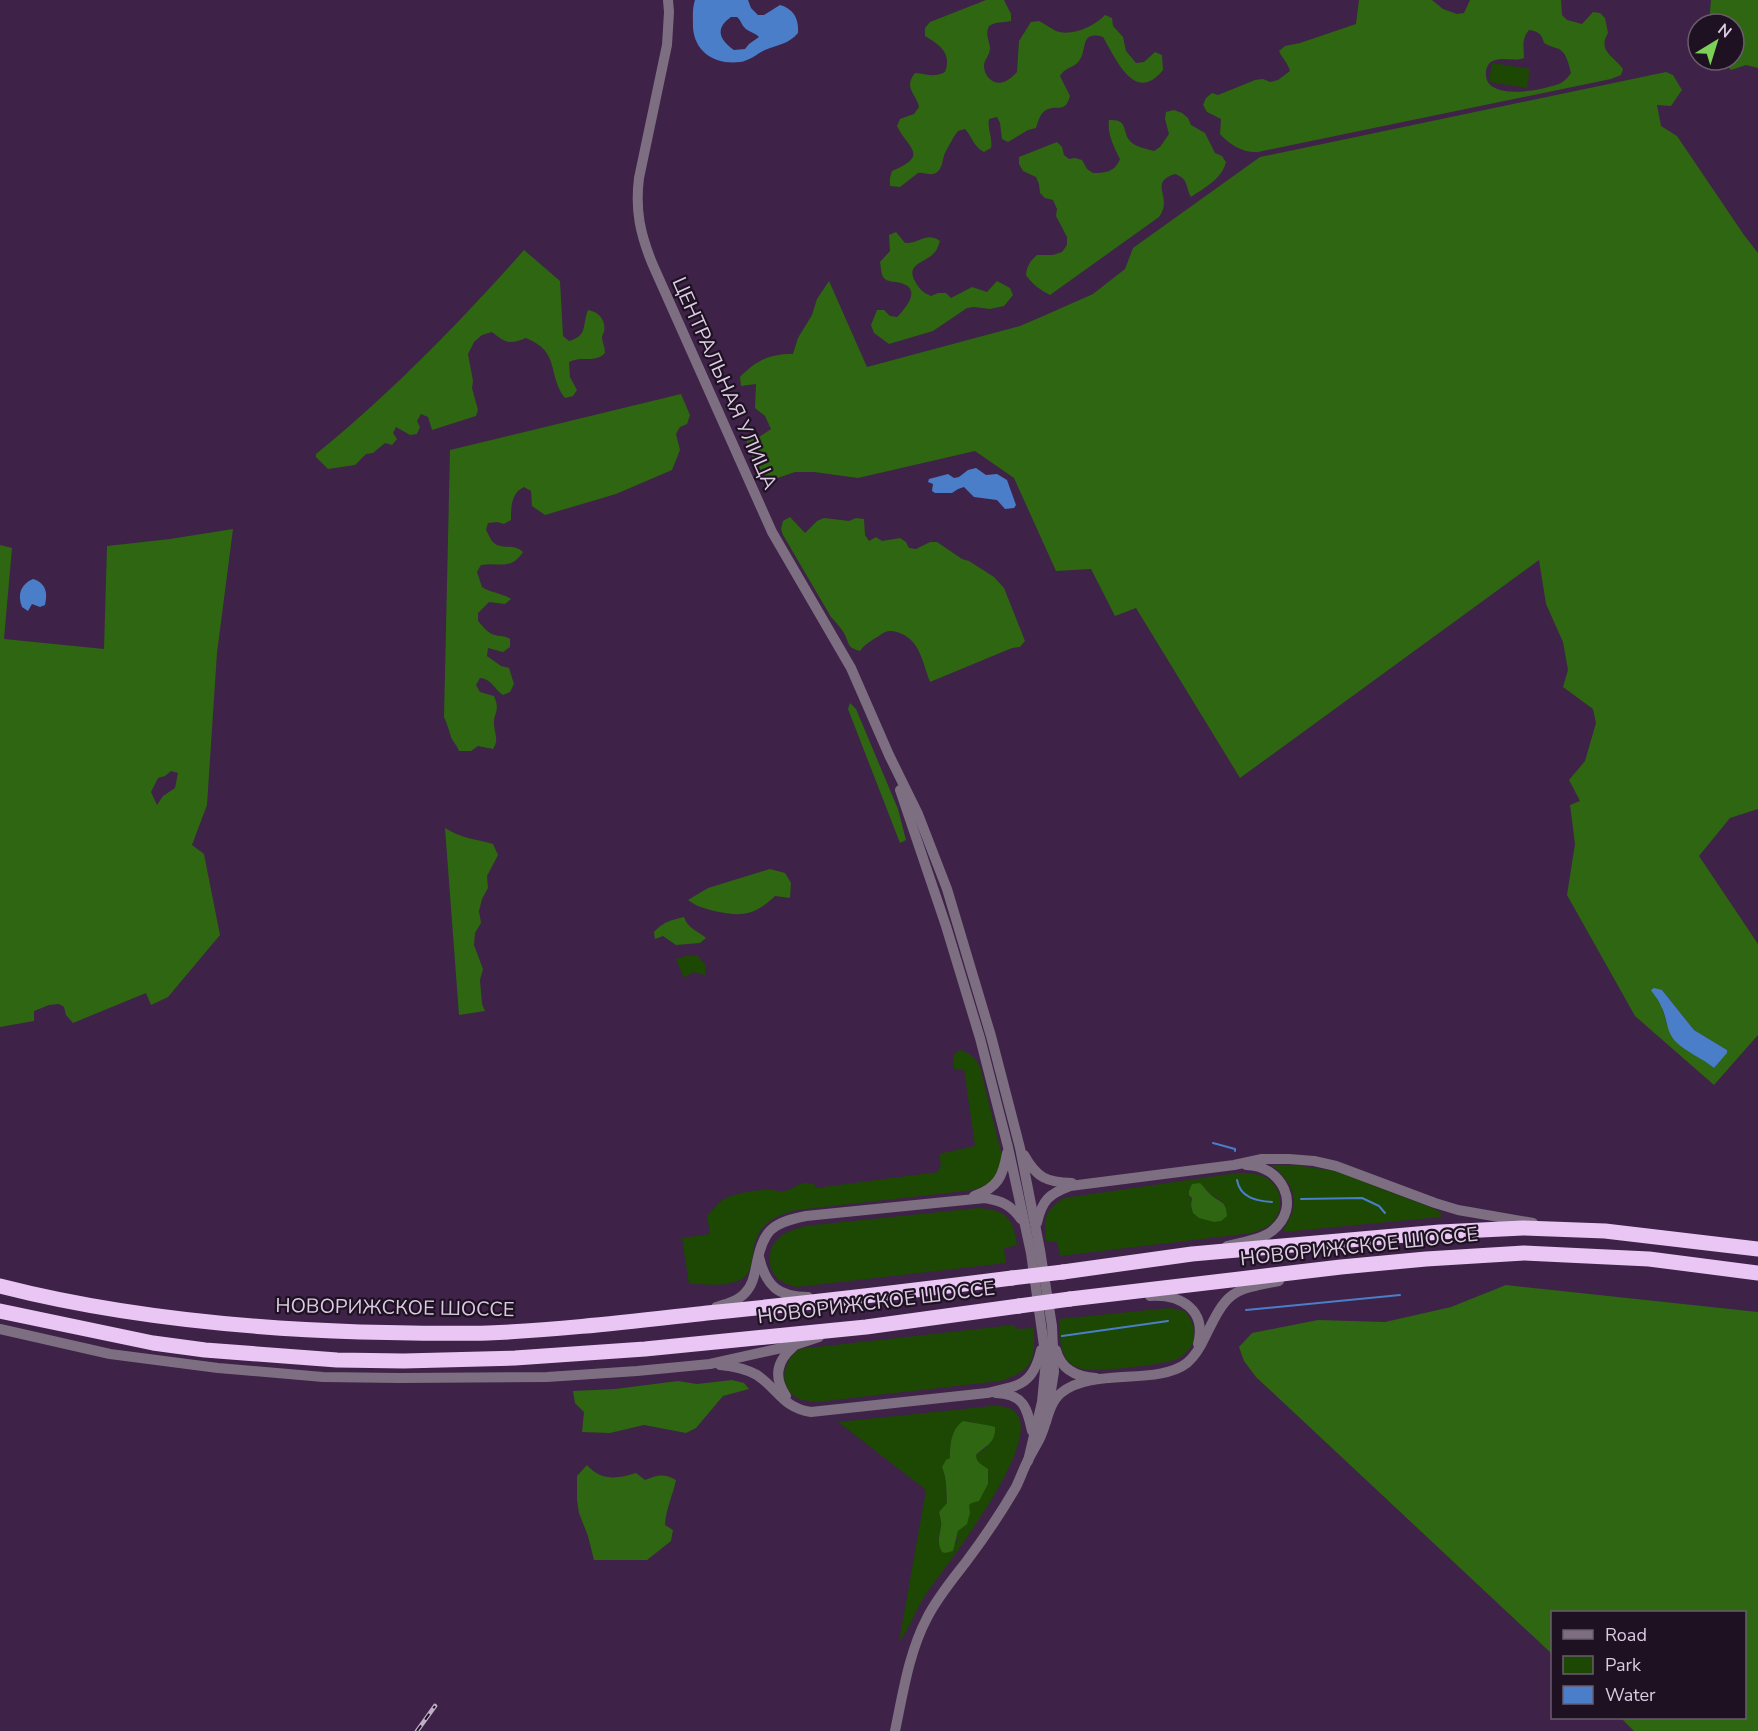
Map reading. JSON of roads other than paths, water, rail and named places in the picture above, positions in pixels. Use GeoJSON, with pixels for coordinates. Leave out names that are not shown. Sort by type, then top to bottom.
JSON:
{"type":"FeatureCollection","features":[{"type":"Feature","properties":{"kind":"highway","name":"НОВОРИЖСКОЕ ШОССЕ"},"geometry":{"type":"LineString","coordinates":[[0,1286],[53,1298],[177,1318],[311,1330],[487,1333],[634,1322],[884,1295],[1192,1254],[1440,1232],[1523,1228],[1605,1230],[1758,1249]]}},
{"type":"Feature","properties":{"kind":"highway","name":"НОВОРИЖСКОЕ ШОССЕ"},"geometry":{"type":"LineString","coordinates":[[0,1311],[153,1343],[205,1350],[337,1360],[404,1361],[515,1358],[633,1350],[866,1327],[1106,1294],[1447,1257],[1524,1253],[1649,1259],[1758,1273]]}},
{"type":"Feature","properties":{"kind":"street","name":"ЦЕНТРАЛЬНАЯ УЛИЦА"},"geometry":{"type":"LineString","coordinates":[[668,0],[667,45],[636,198],[638,220],[644,242],[651,263],[759,506],[851,668],[889,755]]}},
{"type":"Feature","properties":{"kind":"street"},"geometry":{"type":"LineString","coordinates":[[889,755],[946,926],[980,1038],[1008,1147],[1054,1372],[1046,1422]]}},
{"type":"Feature","properties":{"kind":"street"},"geometry":{"type":"LineString","coordinates":[[889,755],[918,814],[947,889],[991,1036],[1020,1148],[1036,1229],[1046,1284],[1048,1340],[1042,1402],[1028,1461]]}},
{"type":"Feature","properties":{"kind":"street"},"geometry":{"type":"LineString","coordinates":[[965,1198],[980,1194],[998,1181],[1004,1170],[1008,1147]]}},
{"type":"Feature","properties":{"kind":"street"},"geometry":{"type":"LineString","coordinates":[[1020,1148],[1036,1174],[1043,1178],[1054,1182],[1090,1183]]}},
{"type":"Feature","properties":{"kind":"street"},"geometry":{"type":"LineString","coordinates":[[1036,1229],[1040,1210],[1050,1196],[1070,1186],[1234,1165],[1262,1159],[1314,1161],[1336,1166],[1458,1210],[1571,1229]]}},
{"type":"Feature","properties":{"kind":"street"},"geometry":{"type":"LineString","coordinates":[[1192,1254],[1257,1238],[1271,1232],[1285,1215],[1288,1205],[1286,1193],[1276,1176],[1265,1168],[1253,1165],[1234,1165]]}},
{"type":"Feature","properties":{"kind":"street"},"geometry":{"type":"LineString","coordinates":[[693,1315],[738,1299],[745,1294],[754,1276],[761,1243],[773,1227],[789,1220],[806,1216],[965,1198],[985,1198],[1005,1202],[1024,1222]]}},
{"type":"Feature","properties":{"kind":"street"},"geometry":{"type":"LineString","coordinates":[[758,1255],[765,1277],[778,1291],[787,1295],[800,1297],[884,1295]]}},
{"type":"Feature","properties":{"kind":"street"},"geometry":{"type":"LineString","coordinates":[[895,1731],[914,1650],[927,1617],[995,1521],[1017,1485],[1041,1436],[1054,1402],[1062,1393],[1080,1384],[1108,1378],[1163,1373],[1185,1365],[1195,1353],[1221,1306],[1237,1292],[1249,1287],[1341,1267]]}},
{"type":"Feature","properties":{"kind":"street"},"geometry":{"type":"LineString","coordinates":[[1106,1294],[1124,1297],[1160,1295],[1178,1299],[1188,1305],[1195,1313],[1199,1323],[1199,1341],[1195,1353]]}},
{"type":"Feature","properties":{"kind":"street"},"geometry":{"type":"LineString","coordinates":[[0,1329],[111,1354],[218,1368],[323,1377],[547,1377],[710,1364],[866,1327]]}},
{"type":"Feature","properties":{"kind":"street"},"geometry":{"type":"LineString","coordinates":[[1048,1340],[1064,1366],[1071,1372],[1080,1376],[1108,1378]]}},
{"type":"Feature","properties":{"kind":"street"},"geometry":{"type":"LineString","coordinates":[[987,1393],[1013,1386],[1031,1377],[1048,1340]]}},
{"type":"Feature","properties":{"kind":"street"},"geometry":{"type":"LineString","coordinates":[[795,1345],[782,1359],[778,1369],[778,1378],[788,1398],[811,1412]]}},
{"type":"Feature","properties":{"kind":"street"},"geometry":{"type":"LineString","coordinates":[[710,1364],[736,1367],[756,1375],[795,1409],[811,1412],[987,1393],[1008,1394],[1023,1402],[1028,1411],[1033,1437]]}},
{"type":"Feature","properties":{"kind":"water"},"geometry":{"type":"Polygon","coordinates":[[[695,0],[748,0],[751,8],[758,15],[764,15],[780,5],[795,15],[798,33],[787,42],[747,60],[731,62],[715,59],[702,51],[695,37],[693,14],[695,0]],[[731,17],[726,21],[721,30],[722,38],[734,50],[745,49],[759,37],[746,29],[737,17],[731,17]]]}},
{"type":"Feature","properties":{"kind":"water"},"geometry":{"type":"Polygon","coordinates":[[[976,468],[986,475],[997,474],[1007,480],[1016,505],[1014,508],[1005,509],[997,500],[974,497],[964,487],[952,493],[935,493],[932,491],[933,484],[928,482],[929,479],[948,474],[954,478],[959,477],[968,470],[976,468]]]}},
{"type":"Feature","properties":{"kind":"water"},"geometry":{"type":"Polygon","coordinates":[[[33,579],[43,586],[46,601],[45,605],[40,607],[32,604],[28,611],[22,607],[20,594],[23,587],[33,579]]]}},
{"type":"Feature","properties":{"kind":"water"},"geometry":{"type":"Polygon","coordinates":[[[1654,988],[1662,990],[1694,1030],[1727,1050],[1714,1068],[1675,1041],[1660,1004],[1651,990],[1654,988]]]}},
{"type":"Feature","properties":{"kind":"waterway"},"geometry":{"type":"LineString","coordinates":[[1213,1143],[1235,1149],[1235,1151]]}},
{"type":"Feature","properties":{"kind":"waterway"},"geometry":{"type":"LineString","coordinates":[[1237,1180],[1245,1195],[1272,1202]]}},
{"type":"Feature","properties":{"kind":"waterway"},"geometry":{"type":"LineString","coordinates":[[1301,1199],[1362,1198],[1379,1206],[1385,1213]]}},
{"type":"Feature","properties":{"kind":"waterway"},"geometry":{"type":"LineString","coordinates":[[1246,1310],[1400,1295]]}},
{"type":"Feature","properties":{"kind":"waterway"},"geometry":{"type":"LineString","coordinates":[[1062,1336],[1168,1321]]}},
{"type":"Feature","properties":{"kind":"railway"},"geometry":{"type":"LineString","coordinates":[[417,1731],[435,1706]]}}]}
